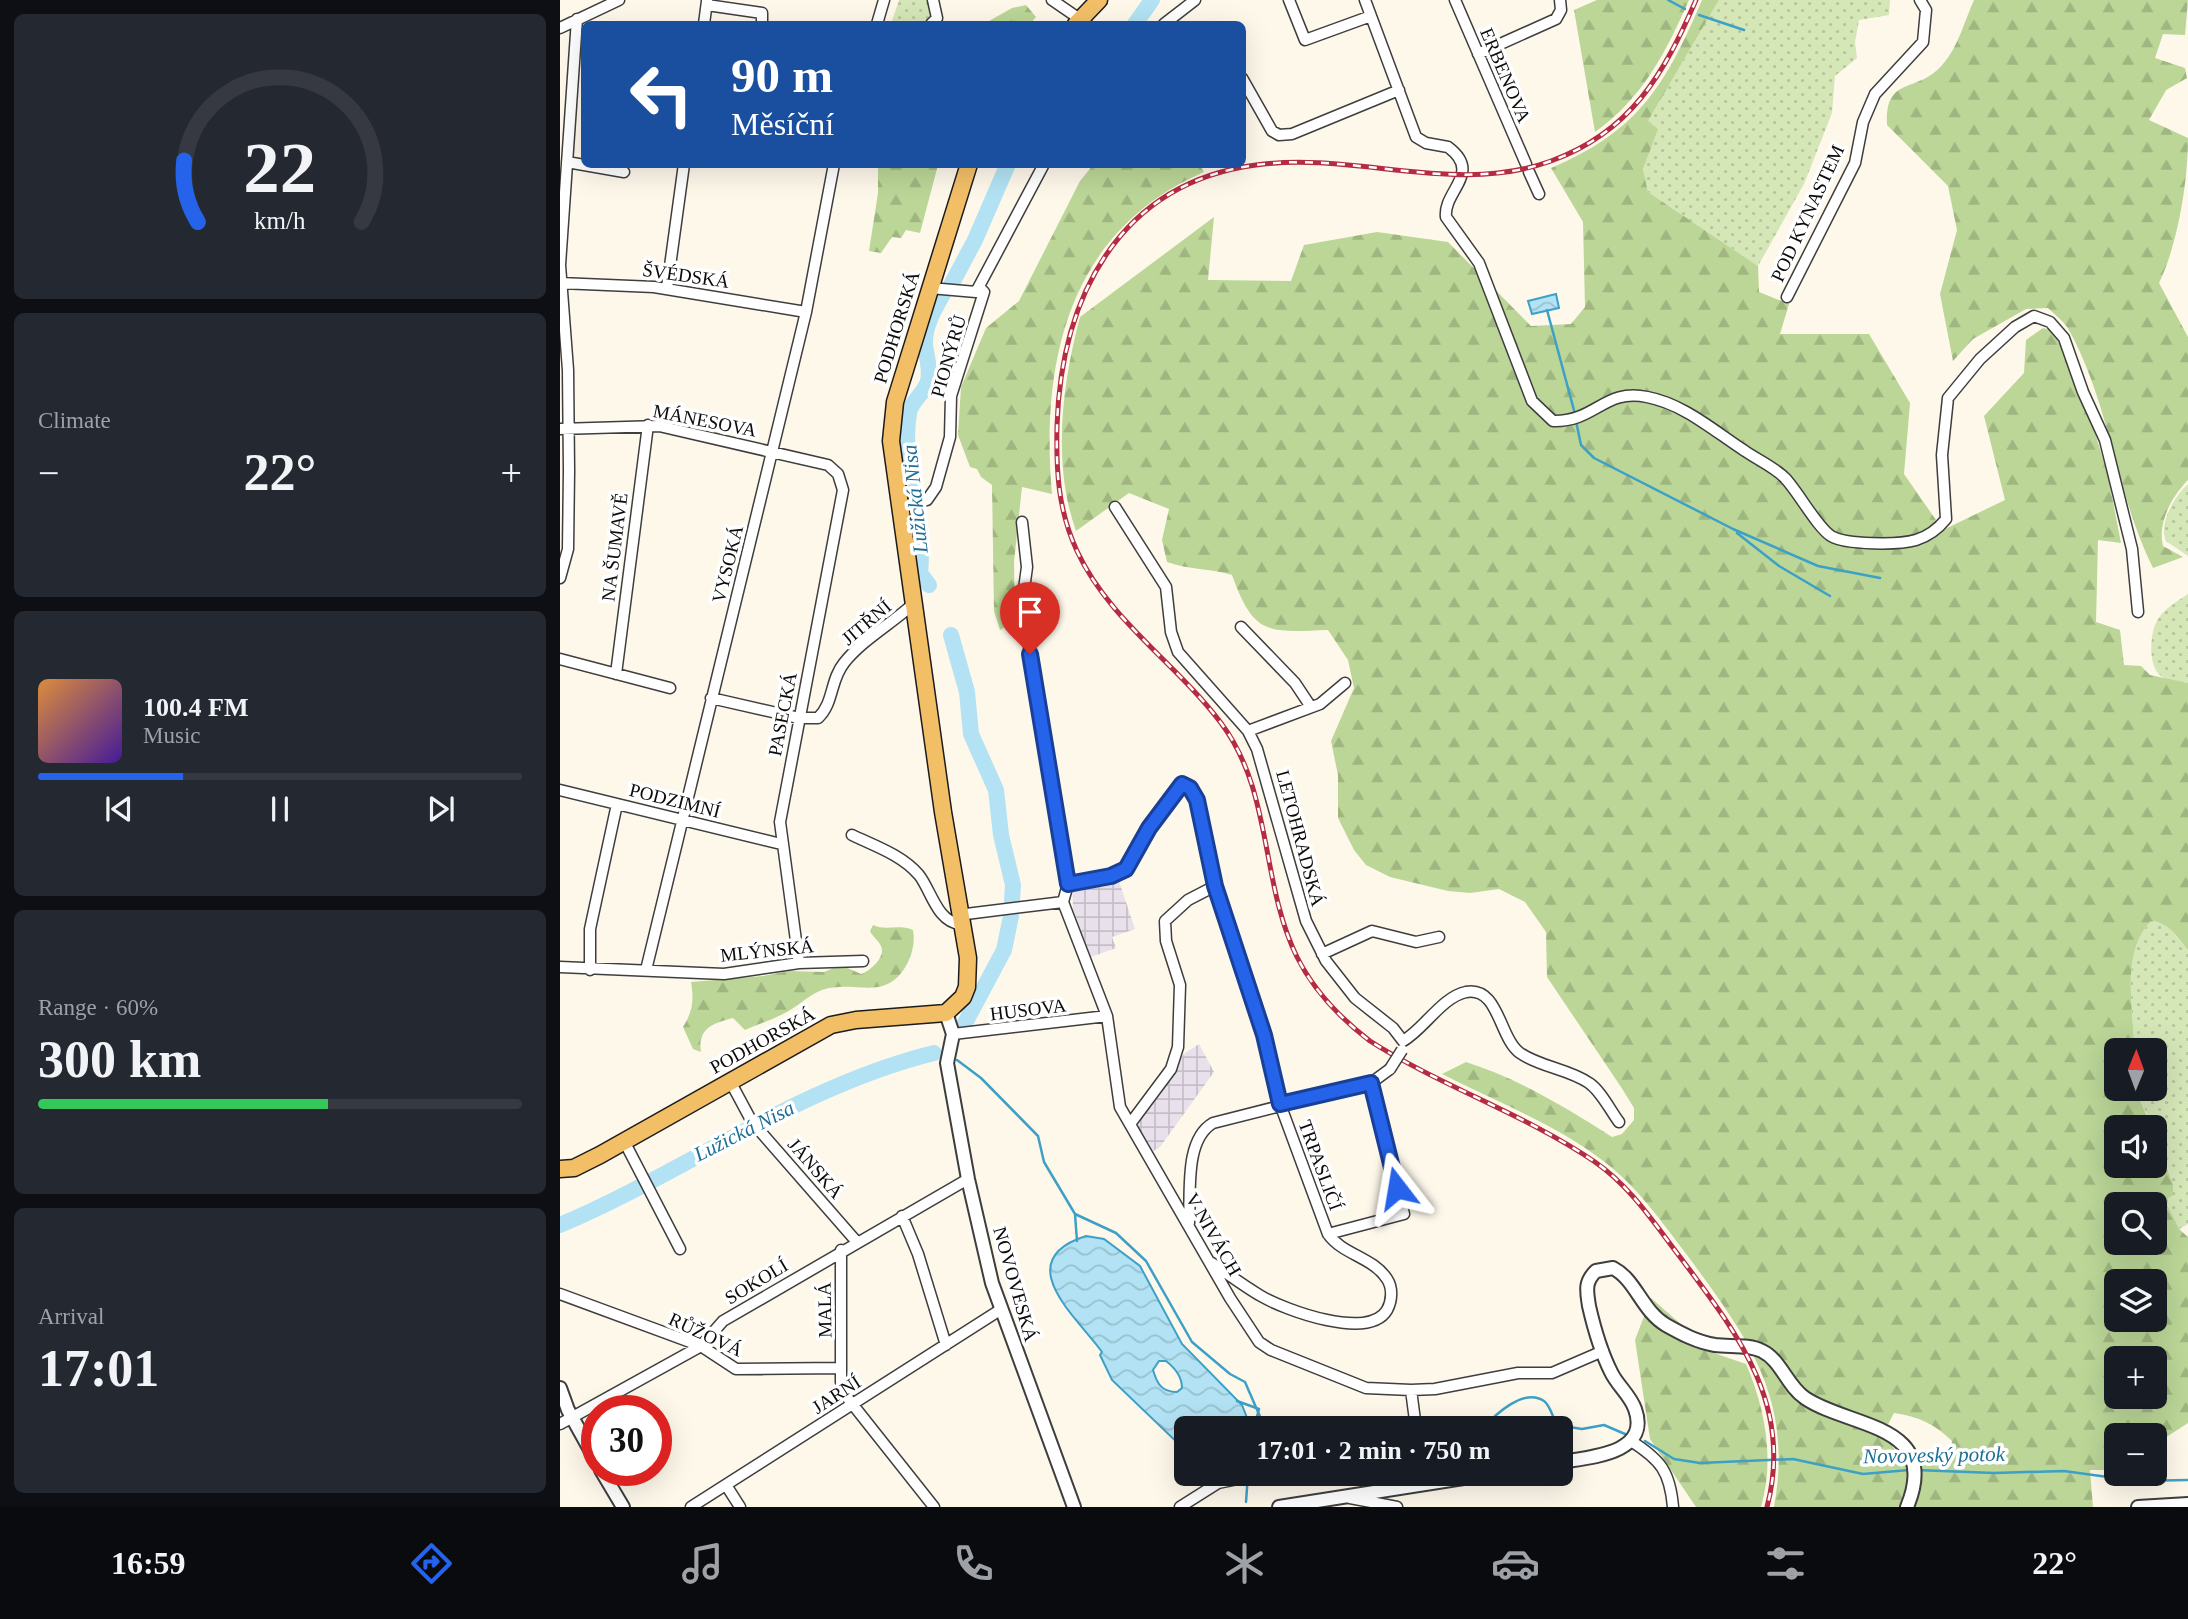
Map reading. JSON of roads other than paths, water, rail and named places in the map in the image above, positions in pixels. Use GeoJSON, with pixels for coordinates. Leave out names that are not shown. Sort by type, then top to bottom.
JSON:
{"type":"FeatureCollection","features":[{"type":"Feature","properties":{"kind":"main road"},"geometry":{"type":"LineString","coordinates":[[1083,21],[1099,0]]}},
{"type":"Feature","properties":{"kind":"main road","name":"PODHORSKÁ"},"geometry":{"type":"LineString","coordinates":[[560,1169],[583,1164],[831,1025],[856,1020],[946,1013],[963,997],[967,987],[968,958],[959,919],[912,605],[903,506],[891,452],[892,416],[968,168]]}},
{"type":"Feature","properties":{"kind":"street"},"geometry":{"type":"LineString","coordinates":[[560,28],[619,0]]}},
{"type":"Feature","properties":{"kind":"street"},"geometry":{"type":"LineString","coordinates":[[878,21],[884,0]]}},
{"type":"Feature","properties":{"kind":"street"},"geometry":{"type":"LineString","coordinates":[[933,0],[934,21]]}},
{"type":"Feature","properties":{"kind":"street"},"geometry":{"type":"LineString","coordinates":[[1052,0],[1079,21]]}},
{"type":"Feature","properties":{"kind":"street"},"geometry":{"type":"LineString","coordinates":[[1170,21],[1195,0]]}},
{"type":"Feature","properties":{"kind":"street"},"geometry":{"type":"LineString","coordinates":[[1289,0],[1305,40],[1371,16]]}},
{"type":"Feature","properties":{"kind":"street"},"geometry":{"type":"LineString","coordinates":[[1365,0],[1416,137],[1426,144],[1448,147],[1460,160],[1461,183],[1447,204],[1446,217],[1479,263],[1523,379],[1540,412],[1553,422],[1572,422],[1609,400],[1626,395],[1649,397],[1689,412],[1783,476],[1809,507],[1822,529],[1839,540],[1882,543],[1915,540],[1937,530],[1946,519],[1942,455],[1948,398],[1980,359],[2015,327],[2034,316],[2042,318],[2050,322],[2064,338],[2083,392],[2105,440],[2132,549],[2138,612]]}},
{"type":"Feature","properties":{"kind":"street","name":"ERBENOVA"},"geometry":{"type":"LineString","coordinates":[[1455,0],[1539,194]]}},
{"type":"Feature","properties":{"kind":"street"},"geometry":{"type":"LineString","coordinates":[[1478,54],[1556,19],[1561,10],[1560,0]]}},
{"type":"Feature","properties":{"kind":"street","name":"POD KYNASTEM"},"geometry":{"type":"LineString","coordinates":[[1787,297],[1855,163],[1863,122],[1875,94],[1923,42],[1927,23],[1920,0]]}},
{"type":"Feature","properties":{"kind":"street"},"geometry":{"type":"LineString","coordinates":[[704,21],[707,3],[762,19]]}},
{"type":"Feature","properties":{"kind":"street"},"geometry":{"type":"LineString","coordinates":[[560,578],[564,549],[566,323],[560,283],[577,19]]}},
{"type":"Feature","properties":{"kind":"street"},"geometry":{"type":"LineString","coordinates":[[1246,85],[1272,131],[1279,135],[1293,134],[1399,90]]}},
{"type":"Feature","properties":{"kind":"street"},"geometry":{"type":"LineString","coordinates":[[567,162],[581,164]]}},
{"type":"Feature","properties":{"kind":"street"},"geometry":{"type":"LineString","coordinates":[[601,168],[624,172]]}},
{"type":"Feature","properties":{"kind":"street"},"geometry":{"type":"LineString","coordinates":[[667,288],[683,168]]}},
{"type":"Feature","properties":{"kind":"street","name":"VYSOKÁ"},"geometry":{"type":"LineString","coordinates":[[646,970],[806,312],[833,168]]}},
{"type":"Feature","properties":{"kind":"street","name":"PIONÝRŮ"},"geometry":{"type":"LineString","coordinates":[[930,288],[970,293],[979,287],[1042,168]]}},
{"type":"Feature","properties":{"kind":"street","name":"ŠVÉDSKÁ"},"geometry":{"type":"LineString","coordinates":[[560,283],[667,288],[806,312]]}},
{"type":"Feature","properties":{"kind":"street","name":"PIONÝRŮ"},"geometry":{"type":"LineString","coordinates":[[903,506],[921,502],[936,487],[950,437],[951,396],[984,292],[979,287]]}},
{"type":"Feature","properties":{"kind":"street","name":"MÁNESOVA"},"geometry":{"type":"LineString","coordinates":[[564,428],[648,425],[688,431],[828,465],[838,474]]}},
{"type":"Feature","properties":{"kind":"street","name":"NA ŠUMAVĚ"},"geometry":{"type":"LineString","coordinates":[[616,674],[648,425]]}},
{"type":"Feature","properties":{"kind":"street","name":"PASECKÁ"},"geometry":{"type":"LineString","coordinates":[[799,963],[780,822],[842,496],[838,474]]}},
{"type":"Feature","properties":{"kind":"street","name":"LETOHRADSKÁ"},"geometry":{"type":"LineString","coordinates":[[1115,507],[1166,587],[1171,632],[1178,652],[1248,732],[1268,781],[1306,921],[1322,954],[1355,998],[1393,1028],[1402,1046]]}},
{"type":"Feature","properties":{"kind":"street"},"geometry":{"type":"LineString","coordinates":[[852,835],[904,863],[918,874],[943,915],[951,923],[959,919],[1063,902],[1068,884],[1022,604],[1027,567],[1022,522]]}},
{"type":"Feature","properties":{"kind":"street","name":"JITŘNÍ"},"geometry":{"type":"LineString","coordinates":[[799,719],[818,718],[827,709],[836,676],[844,662],[912,605]]}},
{"type":"Feature","properties":{"kind":"street"},"geometry":{"type":"LineString","coordinates":[[1241,627],[1295,683],[1311,707]]}},
{"type":"Feature","properties":{"kind":"street"},"geometry":{"type":"LineString","coordinates":[[560,659],[670,688]]}},
{"type":"Feature","properties":{"kind":"street"},"geometry":{"type":"LineString","coordinates":[[1248,732],[1320,704],[1345,683]]}},
{"type":"Feature","properties":{"kind":"street"},"geometry":{"type":"LineString","coordinates":[[711,698],[799,719]]}},
{"type":"Feature","properties":{"kind":"street","name":"TRPASLIČÍ"},"geometry":{"type":"LineString","coordinates":[[1068,884],[1111,876],[1126,869],[1149,828],[1182,784],[1190,788],[1197,800],[1215,886],[1264,1035],[1280,1104],[1328,1234],[1404,1214],[1371,1083]]}},
{"type":"Feature","properties":{"kind":"street","name":"PODZIMNÍ"},"geometry":{"type":"LineString","coordinates":[[560,790],[781,845]]}},
{"type":"Feature","properties":{"kind":"street"},"geometry":{"type":"LineString","coordinates":[[590,970],[593,909],[617,804]]}},
{"type":"Feature","properties":{"kind":"street"},"geometry":{"type":"LineString","coordinates":[[1130,1124],[1171,1069],[1178,1047],[1180,985],[1166,941],[1165,921],[1188,900],[1215,886]]}},
{"type":"Feature","properties":{"kind":"street","name":"V NIVÁCH"},"geometry":{"type":"LineString","coordinates":[[1063,902],[1107,1016],[1120,1107],[1259,1342],[1271,1350],[1366,1388],[1411,1390],[1435,1389],[1518,1373],[1552,1373],[1603,1351]]}},
{"type":"Feature","properties":{"kind":"street"},"geometry":{"type":"LineString","coordinates":[[1322,954],[1372,931],[1416,942],[1439,937]]}},
{"type":"Feature","properties":{"kind":"street","name":"MLÝNSKÁ"},"geometry":{"type":"LineString","coordinates":[[560,967],[724,974],[799,963],[863,961]]}},
{"type":"Feature","properties":{"kind":"street"},"geometry":{"type":"LineString","coordinates":[[1189,1224],[1195,1144],[1202,1129],[1213,1123],[1280,1104],[1371,1083],[1390,1069],[1402,1046],[1454,996],[1468,992],[1482,993],[1493,1007],[1509,1041],[1519,1052],[1591,1084],[1619,1122]]}},
{"type":"Feature","properties":{"kind":"street"},"geometry":{"type":"LineString","coordinates":[[946,1013],[953,1034]]}},
{"type":"Feature","properties":{"kind":"street","name":"HUSOVA"},"geometry":{"type":"LineString","coordinates":[[953,1034],[1107,1016]]}},
{"type":"Feature","properties":{"kind":"street","name":"NOVOVESKÁ"},"geometry":{"type":"LineString","coordinates":[[953,1034],[947,1063],[968,1179],[1000,1310],[1074,1507]]}},
{"type":"Feature","properties":{"kind":"street","name":"JÁNSKÁ"},"geometry":{"type":"LineString","coordinates":[[730,1081],[752,1122],[856,1241]]}},
{"type":"Feature","properties":{"kind":"street"},"geometry":{"type":"LineString","coordinates":[[624,1141],[680,1250]]}},
{"type":"Feature","properties":{"kind":"street","name":"SOKOLÍ"},"geometry":{"type":"LineString","coordinates":[[566,1421],[701,1346],[723,1321],[856,1241],[968,1179]]}},
{"type":"Feature","properties":{"kind":"street"},"geometry":{"type":"LineString","coordinates":[[902,1216],[918,1254],[946,1345]]}},
{"type":"Feature","properties":{"kind":"street"},"geometry":{"type":"LineString","coordinates":[[1212,1263],[1261,1296],[1289,1310],[1359,1325],[1376,1321],[1388,1308],[1391,1294],[1389,1281],[1377,1267],[1336,1245],[1328,1234]]}},
{"type":"Feature","properties":{"kind":"street","name":"MALÁ"},"geometry":{"type":"LineString","coordinates":[[841,1250],[841,1368]]}},
{"type":"Feature","properties":{"kind":"street"},"geometry":{"type":"LineString","coordinates":[[1573,1459],[1613,1451],[1631,1441],[1637,1423],[1634,1406],[1612,1374],[1603,1351],[1586,1290],[1591,1275],[1606,1268],[1620,1272],[1650,1314],[1674,1330],[1694,1340],[1716,1345],[1758,1349],[1769,1356],[1795,1390],[1808,1400],[1893,1435],[1905,1446],[1912,1471],[1907,1507]]}},
{"type":"Feature","properties":{"kind":"street","name":"RŮŽOVÁ"},"geometry":{"type":"LineString","coordinates":[[560,1294],[701,1346],[744,1371],[841,1368]]}},
{"type":"Feature","properties":{"kind":"street","name":"JARNÍ"},"geometry":{"type":"LineString","coordinates":[[691,1507],[1000,1310]]}},
{"type":"Feature","properties":{"kind":"street"},"geometry":{"type":"LineString","coordinates":[[841,1368],[841,1382],[852,1405],[934,1507]]}},
{"type":"Feature","properties":{"kind":"street"},"geometry":{"type":"LineString","coordinates":[[560,1388],[566,1421],[581,1441]]}},
{"type":"Feature","properties":{"kind":"street"},"geometry":{"type":"LineString","coordinates":[[1411,1390],[1414,1416]]}},
{"type":"Feature","properties":{"kind":"street"},"geometry":{"type":"LineString","coordinates":[[1631,1441],[1657,1459],[1671,1483],[1673,1507]]}},
{"type":"Feature","properties":{"kind":"street"},"geometry":{"type":"LineString","coordinates":[[726,1485],[740,1507]]}},
{"type":"Feature","properties":{"kind":"street"},"geometry":{"type":"LineString","coordinates":[[611,1486],[623,1507]]}},
{"type":"Feature","properties":{"kind":"street"},"geometry":{"type":"LineString","coordinates":[[1180,1507],[1213,1486]]}},
{"type":"Feature","properties":{"kind":"street"},"geometry":{"type":"LineString","coordinates":[[1279,1507],[1308,1505],[1386,1486]]}},
{"type":"Feature","properties":{"kind":"street"},"geometry":{"type":"LineString","coordinates":[[1339,1496],[1397,1507]]}},
{"type":"Feature","properties":{"kind":"street"},"geometry":{"type":"LineString","coordinates":[[2138,1507],[2188,1504]]}},
{"type":"Feature","properties":{"kind":"water"},"geometry":{"type":"Polygon","coordinates":[[[1556,294],[1559,308],[1532,314],[1528,301],[1556,294]]]}},
{"type":"Feature","properties":{"kind":"water"},"geometry":{"type":"Polygon","coordinates":[[[1086,1236],[1104,1239],[1140,1266],[1182,1344],[1242,1405],[1246,1416],[1174,1416],[1174,1439],[1112,1380],[1100,1355],[1102,1352],[1066,1308],[1056,1291],[1051,1275],[1052,1260],[1063,1247],[1086,1236]],[[1159,1361],[1153,1370],[1158,1383],[1172,1392],[1182,1388],[1175,1369],[1166,1361],[1159,1361]]]}},
{"type":"Feature","properties":{"kind":"waterway","name":"Lužická Nisa"},"geometry":{"type":"LineString","coordinates":[[1137,21],[1152,0]]}},
{"type":"Feature","properties":{"kind":"waterway"},"geometry":{"type":"LineString","coordinates":[[1668,0],[1685,9]]}},
{"type":"Feature","properties":{"kind":"waterway"},"geometry":{"type":"LineString","coordinates":[[1699,15],[1744,30]]}},
{"type":"Feature","properties":{"kind":"waterway","name":"Lužická Nisa"},"geometry":{"type":"LineString","coordinates":[[950,287],[975,240],[1006,168]]}},
{"type":"Feature","properties":{"kind":"waterway","name":"Lužická Nisa"},"geometry":{"type":"LineString","coordinates":[[929,585],[920,573],[920,533],[910,473],[907,433],[910,409],[928,381],[926,331],[943,294]]}},
{"type":"Feature","properties":{"kind":"waterway"},"geometry":{"type":"LineString","coordinates":[[1547,310],[1575,414]]}},
{"type":"Feature","properties":{"kind":"waterway"},"geometry":{"type":"LineString","coordinates":[[1576,421],[1581,445],[1594,458],[1733,529],[1818,566],[1880,578]]}},
{"type":"Feature","properties":{"kind":"waterway"},"geometry":{"type":"LineString","coordinates":[[1737,533],[1779,566],[1830,596]]}},
{"type":"Feature","properties":{"kind":"waterway","name":"Lužická Nisa"},"geometry":{"type":"LineString","coordinates":[[951,635],[967,692],[971,734],[996,790],[1001,835],[1013,885],[1012,900]]}},
{"type":"Feature","properties":{"kind":"waterway","name":"Lužická Nisa"},"geometry":{"type":"LineString","coordinates":[[964,1025],[1004,950],[1011,916]]}},
{"type":"Feature","properties":{"kind":"waterway","name":"Lužická Nisa"},"geometry":{"type":"LineString","coordinates":[[560,1225],[837,1086],[934,1053]]}},
{"type":"Feature","properties":{"kind":"waterway","name":"Novoveský potok"},"geometry":{"type":"LineString","coordinates":[[957,1060],[981,1078],[1038,1136],[1044,1162],[1075,1214],[1116,1233],[1146,1261],[1192,1342],[1230,1374],[1245,1382],[1260,1416]]}},
{"type":"Feature","properties":{"kind":"waterway"},"geometry":{"type":"LineString","coordinates":[[1075,1214],[1077,1241]]}},
{"type":"Feature","properties":{"kind":"waterway","name":"Novoveský potok"},"geometry":{"type":"LineString","coordinates":[[1495,1416],[1511,1404],[1528,1397],[1544,1401],[1553,1416]]}},
{"type":"Feature","properties":{"kind":"waterway","name":"Novoveský potok"},"geometry":{"type":"LineString","coordinates":[[1237,1401],[1259,1409],[1257,1416]]}},
{"type":"Feature","properties":{"kind":"waterway","name":"Novoveský potok"},"geometry":{"type":"LineString","coordinates":[[1573,1428],[1582,1429],[1604,1425],[1625,1434]]}},
{"type":"Feature","properties":{"kind":"waterway","name":"Novoveský potok"},"geometry":{"type":"LineString","coordinates":[[1645,1441],[1674,1459],[1700,1463],[1793,1459],[1863,1474],[1909,1470]]}},
{"type":"Feature","properties":{"kind":"waterway","name":"Novoveský potok"},"geometry":{"type":"LineString","coordinates":[[1916,1470],[1994,1473],[2064,1471],[2137,1481],[2188,1480]]}},
{"type":"Feature","properties":{"kind":"waterway"},"geometry":{"type":"LineString","coordinates":[[1246,1502],[1247,1486]]}},
{"type":"Feature","properties":{"kind":"railway"},"geometry":{"type":"LineString","coordinates":[[1246,167],[1293,162],[1330,163],[1441,174],[1478,174],[1515,171],[1551,161],[1579,149],[1624,117],[1657,76],[1696,0]]}},
{"type":"Feature","properties":{"kind":"railway"},"geometry":{"type":"LineString","coordinates":[[1243,168],[1208,176],[1167,196],[1133,222],[1106,255],[1085,292],[1070,334],[1061,379],[1057,426],[1060,490],[1071,536],[1091,576],[1107,599],[1203,701],[1238,750],[1250,778],[1258,808],[1285,928],[1297,957],[1320,992],[1348,1023],[1370,1041],[1426,1073],[1540,1129],[1595,1162],[1619,1182],[1641,1206],[1701,1285],[1740,1343],[1755,1372],[1766,1403],[1773,1436],[1773,1470],[1767,1507]]}}]}
